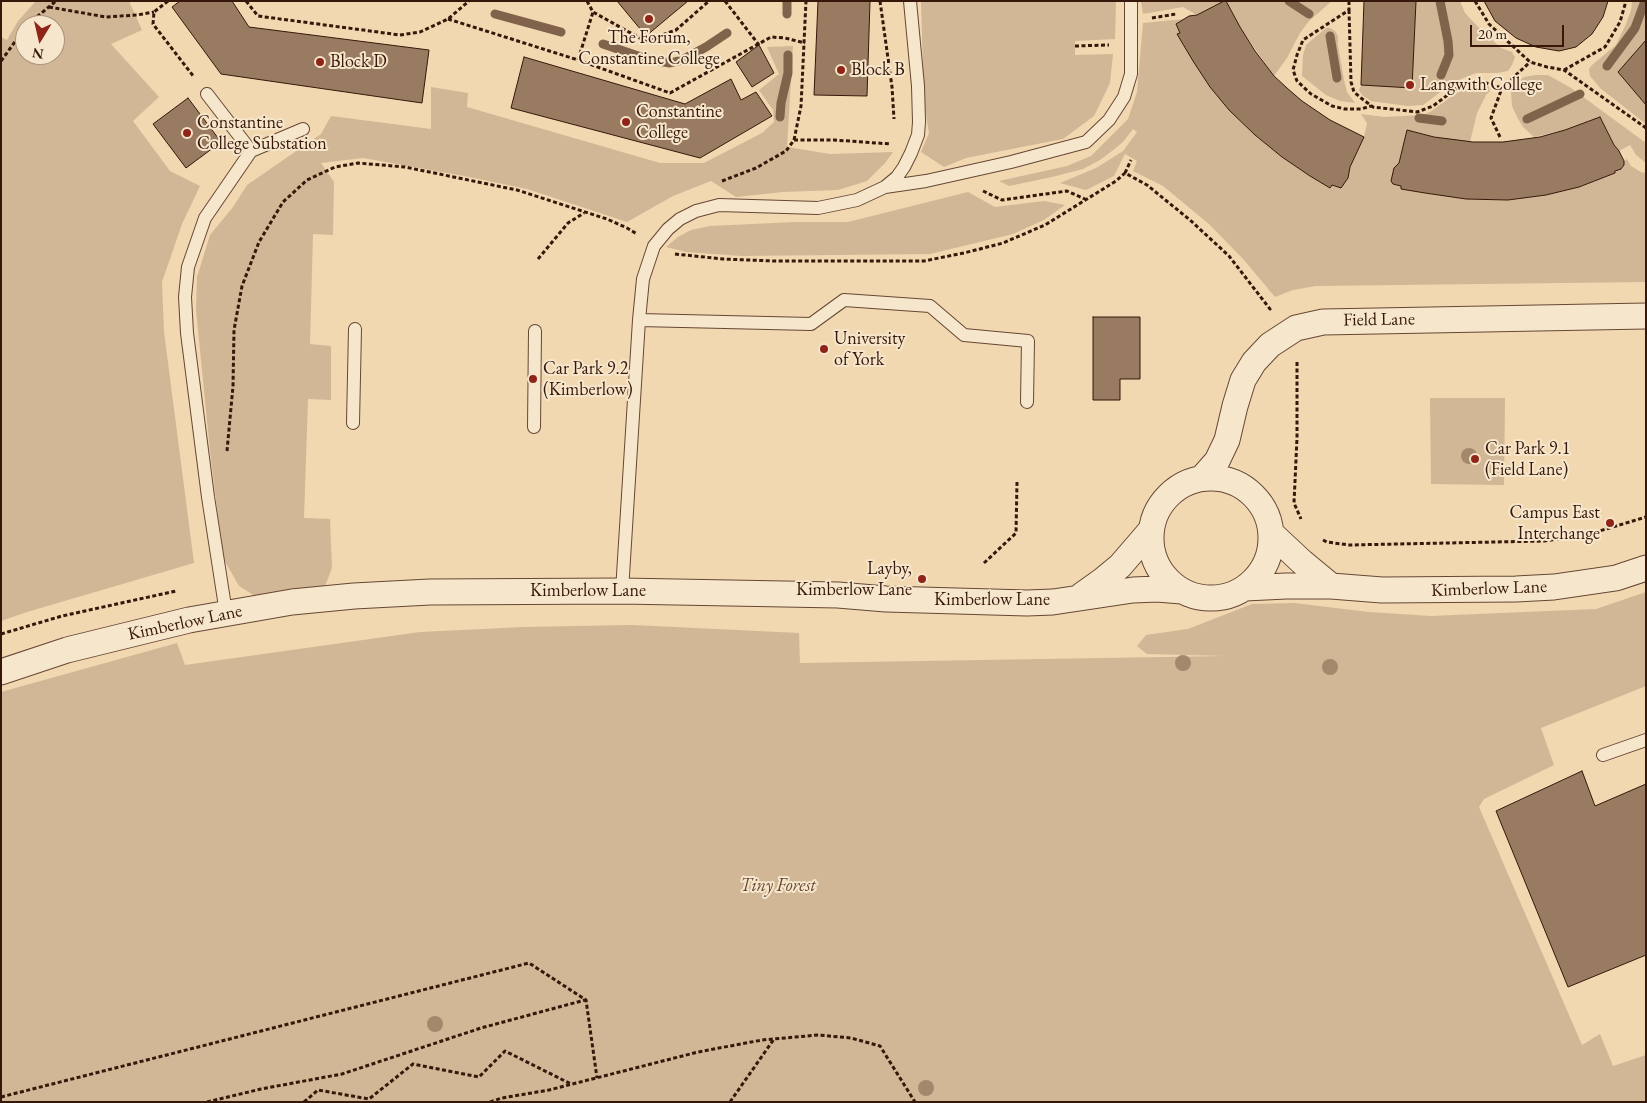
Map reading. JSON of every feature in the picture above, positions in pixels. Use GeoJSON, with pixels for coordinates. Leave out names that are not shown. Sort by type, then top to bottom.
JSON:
{"type":"FeatureCollection","features":[{"type":"Feature","properties":{"kind":"street","name":"Field Lane"},"geometry":{"type":"LineString","coordinates":[[1202,478],[1217,461],[1227,440],[1243,380],[1254,362],[1270,345],[1296,328],[1323,322],[1646,316]]}},
{"type":"Feature","properties":{"kind":"street"},"geometry":{"type":"LineString","coordinates":[[1202,478],[1224,479],[1244,487],[1260,502],[1268,517],[1272,533],[1269,554],[1260,573],[1244,588],[1225,596],[1203,597],[1182,591],[1169,580],[1158,566],[1152,551],[1151,530],[1156,514],[1167,497],[1183,484],[1202,478]]}},
{"type":"Feature","properties":{"kind":"street"},"geometry":{"type":"LineString","coordinates":[[1079,597],[1120,566],[1151,530]]}},
{"type":"Feature","properties":{"kind":"street"},"geometry":{"type":"LineString","coordinates":[[1272,533],[1302,562],[1331,586]]}},
{"type":"Feature","properties":{"kind":"street","name":"Kimberlow Lane"},"geometry":{"type":"LineString","coordinates":[[1244,588],[1331,586],[1382,590],[1413,590],[1554,587],[1616,578],[1646,568]]}},
{"type":"Feature","properties":{"kind":"street","name":"Kimberlow Lane"},"geometry":{"type":"LineString","coordinates":[[1,672],[67,650],[133,633],[226,613],[292,602],[354,596],[430,592],[622,591],[828,595],[886,599],[1027,603],[1053,602],[1133,590],[1182,591]]}},
{"type":"Feature","properties":{"kind":"lane"},"geometry":{"type":"LineString","coordinates":[[885,187],[897,176],[911,153],[918,135],[918,86],[910,1]]}},
{"type":"Feature","properties":{"kind":"lane"},"geometry":{"type":"LineString","coordinates":[[622,591],[639,320],[644,279],[654,246],[668,229],[680,219],[696,211],[718,206],[818,208],[857,200],[885,187],[926,181],[1011,162],[1086,142],[1109,120],[1124,96],[1131,74],[1131,1]]}},
{"type":"Feature","properties":{"kind":"lane"},"geometry":{"type":"LineString","coordinates":[[207,94],[251,151]]}},
{"type":"Feature","properties":{"kind":"lane"},"geometry":{"type":"LineString","coordinates":[[226,613],[208,497],[187,333],[185,297],[188,267],[205,218],[251,151],[303,129]]}},
{"type":"Feature","properties":{"kind":"lane"},"geometry":{"type":"LineString","coordinates":[[639,320],[811,324],[844,300],[930,306],[964,335],[1028,340],[1027,402]]}},
{"type":"Feature","properties":{"kind":"lane"},"geometry":{"type":"LineString","coordinates":[[352,423],[355,329]]}},
{"type":"Feature","properties":{"kind":"lane"},"geometry":{"type":"LineString","coordinates":[[534,427],[535,331]]}},
{"type":"Feature","properties":{"kind":"lane"},"geometry":{"type":"LineString","coordinates":[[1603,756],[1646,740]]}},
{"type":"Feature","properties":{"kind":"path"},"geometry":{"type":"LineString","coordinates":[[39,15],[56,1]]}},
{"type":"Feature","properties":{"kind":"path"},"geometry":{"type":"LineString","coordinates":[[49,7],[106,17],[154,12],[168,1]]}},
{"type":"Feature","properties":{"kind":"path"},"geometry":{"type":"LineString","coordinates":[[246,1],[258,16],[400,35],[420,32],[448,19],[469,1]]}},
{"type":"Feature","properties":{"kind":"path"},"geometry":{"type":"LineString","coordinates":[[587,1],[594,12],[646,41],[676,30],[709,1]]}},
{"type":"Feature","properties":{"kind":"path"},"geometry":{"type":"LineString","coordinates":[[725,1],[759,46]]}},
{"type":"Feature","properties":{"kind":"path"},"geometry":{"type":"LineString","coordinates":[[720,182],[756,168],[786,151],[794,140],[801,106],[806,1]]}},
{"type":"Feature","properties":{"kind":"path"},"geometry":{"type":"LineString","coordinates":[[880,1],[892,86],[896,144]]}},
{"type":"Feature","properties":{"kind":"path"},"geometry":{"type":"LineString","coordinates":[[1349,1],[1351,82],[1354,92],[1372,106]]}},
{"type":"Feature","properties":{"kind":"path"},"geometry":{"type":"LineString","coordinates":[[1475,1],[1489,24],[1530,62],[1564,70],[1646,128]]}},
{"type":"Feature","properties":{"kind":"path"},"geometry":{"type":"LineString","coordinates":[[1564,70],[1605,47],[1620,22],[1626,1]]}},
{"type":"Feature","properties":{"kind":"path"},"geometry":{"type":"LineString","coordinates":[[1349,10],[1303,40],[1293,70],[1297,81],[1311,94],[1332,106],[1345,109],[1361,109],[1372,106],[1417,112],[1433,106],[1465,82],[1486,82],[1502,88]]}},
{"type":"Feature","properties":{"kind":"path"},"geometry":{"type":"LineString","coordinates":[[154,12],[154,24],[207,94]]}},
{"type":"Feature","properties":{"kind":"path"},"geometry":{"type":"LineString","coordinates":[[578,60],[594,12]]}},
{"type":"Feature","properties":{"kind":"path"},"geometry":{"type":"LineString","coordinates":[[448,19],[578,60],[670,93],[771,38],[785,38],[805,43]]}},
{"type":"Feature","properties":{"kind":"path"},"geometry":{"type":"LineString","coordinates":[[1,61],[15,41]]}},
{"type":"Feature","properties":{"kind":"path"},"geometry":{"type":"LineString","coordinates":[[1075,46],[1132,44]]}},
{"type":"Feature","properties":{"kind":"path"},"geometry":{"type":"LineString","coordinates":[[1500,137],[1491,118],[1502,88],[1530,62]]}},
{"type":"Feature","properties":{"kind":"path"},"geometry":{"type":"LineString","coordinates":[[794,140],[834,140],[896,144],[911,153]]}},
{"type":"Feature","properties":{"kind":"path"},"geometry":{"type":"LineString","coordinates":[[227,454],[233,386],[234,330],[242,286],[259,242],[284,202],[307,180],[335,167],[358,163],[405,167],[517,190],[607,219],[634,232],[654,246],[677,255],[723,259],[924,260],[964,253],[1003,243],[1044,225],[1121,177],[1131,160]]}},
{"type":"Feature","properties":{"kind":"path"},"geometry":{"type":"LineString","coordinates":[[1125,173],[1146,185],[1190,220],[1229,256],[1270,308],[1278,306]]}},
{"type":"Feature","properties":{"kind":"path"},"geometry":{"type":"LineString","coordinates":[[538,259],[568,223],[584,212]]}},
{"type":"Feature","properties":{"kind":"path"},"geometry":{"type":"LineString","coordinates":[[634,232],[640,226]]}},
{"type":"Feature","properties":{"kind":"path"},"geometry":{"type":"LineString","coordinates":[[1296,328],[1297,438],[1294,504],[1301,521]]}},
{"type":"Feature","properties":{"kind":"path"},"geometry":{"type":"LineString","coordinates":[[984,563],[1016,533],[1017,482]]}},
{"type":"Feature","properties":{"kind":"path"},"geometry":{"type":"LineString","coordinates":[[1319,538],[1327,542],[1348,545],[1544,541],[1586,535],[1646,517]]}},
{"type":"Feature","properties":{"kind":"path"},"geometry":{"type":"LineString","coordinates":[[1,634],[62,616],[182,590]]}},
{"type":"Feature","properties":{"kind":"path"},"geometry":{"type":"LineString","coordinates":[[1,1097],[528,963],[586,1000],[597,1078]]}},
{"type":"Feature","properties":{"kind":"path"},"geometry":{"type":"LineString","coordinates":[[208,1102],[261,1089],[342,1074],[481,1028],[586,1000]]}},
{"type":"Feature","properties":{"kind":"path"},"geometry":{"type":"LineString","coordinates":[[490,1102],[597,1078],[698,1052],[774,1039],[818,1035],[851,1038],[880,1046],[916,1102]]}},
{"type":"Feature","properties":{"kind":"path"},"geometry":{"type":"LineString","coordinates":[[730,1102],[774,1039]]}},
{"type":"Feature","properties":{"kind":"path"},"geometry":{"type":"LineString","coordinates":[[304,1102],[318,1090],[369,1099],[413,1064],[478,1078],[505,1051],[571,1084]]}},
{"type":"Feature","properties":{"kind":"green space"},"geometry":{"type":"Polygon","coordinates":[[[36,1],[129,1],[142,30],[111,44],[159,97],[133,121],[170,171],[200,186],[182,224],[162,282],[164,332],[194,563],[1,621],[1,37],[7,40],[15,26],[15,65],[65,65],[65,15],[23,15],[36,1]]]}},
{"type":"Feature","properties":{"kind":"green space"},"geometry":{"type":"Polygon","coordinates":[[[921,1],[1116,1],[1115,39],[1075,41],[1075,55],[1113,54],[1110,83],[1094,116],[1063,139],[966,158],[944,167],[921,152],[929,133],[924,104],[921,1]]]}},
{"type":"Feature","properties":{"kind":"green space"},"geometry":{"type":"Polygon","coordinates":[[[1141,1],[1224,1],[1197,15],[1183,7],[1143,14],[1141,1]]]}},
{"type":"Feature","properties":{"kind":"green space"},"geometry":{"type":"Polygon","coordinates":[[[1226,1],[1332,1],[1309,21],[1274,76],[1240,27],[1226,1]]]}},
{"type":"Feature","properties":{"kind":"green space"},"geometry":{"type":"Polygon","coordinates":[[[1416,1],[1460,1],[1465,13],[1480,29],[1501,48],[1512,52],[1515,57],[1508,71],[1476,73],[1454,82],[1423,105],[1407,106],[1371,101],[1362,95],[1359,90],[1361,85],[1412,87],[1416,1]]]}},
{"type":"Feature","properties":{"kind":"green space"},"geometry":{"type":"Polygon","coordinates":[[[1632,1],[1646,1],[1646,40],[1618,72],[1646,105],[1646,124],[1600,88],[1590,76],[1589,69],[1616,45],[1626,24],[1632,1]]]}},
{"type":"Feature","properties":{"kind":"green space"},"geometry":{"type":"Polygon","coordinates":[[[1184,19],[1176,24],[1180,33],[1178,34],[1210,87],[1229,110],[1282,157],[1330,188],[1332,185],[1341,188],[1348,178],[1350,167],[1364,137],[1367,123],[1361,114],[1384,117],[1423,115],[1474,83],[1489,87],[1490,91],[1477,113],[1470,142],[1434,137],[1407,130],[1399,163],[1394,168],[1391,181],[1393,184],[1401,186],[1401,189],[1466,199],[1508,200],[1546,195],[1579,187],[1615,173],[1615,171],[1621,169],[1624,161],[1627,159],[1631,166],[1646,173],[1646,282],[1316,286],[1293,290],[1275,297],[1244,260],[1209,224],[1163,186],[1133,171],[1137,161],[1125,154],[1114,176],[1086,190],[1060,183],[1096,168],[1123,151],[1137,132],[1133,129],[1123,142],[1112,151],[1083,169],[1009,186],[999,181],[1067,166],[1091,156],[1128,119],[1137,92],[1143,23],[1184,19]]]}},
{"type":"Feature","properties":{"kind":"green space"},"geometry":{"type":"Polygon","coordinates":[[[1326,28],[1335,31],[1338,36],[1347,92],[1355,103],[1340,101],[1326,95],[1302,76],[1303,55],[1306,45],[1326,28]]]}},
{"type":"Feature","properties":{"kind":"green space"},"geometry":{"type":"Polygon","coordinates":[[[793,46],[787,147],[830,154],[893,152],[867,181],[838,190],[783,192],[736,197],[711,181],[673,196],[627,222],[527,189],[464,176],[363,158],[321,163],[334,182],[333,235],[313,234],[310,344],[331,346],[331,400],[308,399],[304,518],[330,519],[332,568],[325,586],[255,596],[239,586],[223,558],[196,310],[197,277],[210,235],[233,207],[247,185],[321,134],[331,116],[431,129],[431,87],[468,93],[467,107],[660,163],[704,163],[762,133],[774,122],[773,110],[759,90],[779,74],[767,47],[793,46]]]}},
{"type":"Feature","properties":{"kind":"green space"},"geometry":{"type":"Polygon","coordinates":[[[1548,75],[1571,88],[1646,143],[1646,163],[1636,155],[1630,145],[1619,151],[1600,117],[1565,130],[1534,137],[1523,127],[1517,117],[1512,106],[1511,92],[1514,84],[1524,77],[1548,75]]]}},
{"type":"Feature","properties":{"kind":"green space"},"geometry":{"type":"Polygon","coordinates":[[[968,192],[995,207],[1044,201],[1065,205],[1044,220],[1013,234],[930,254],[741,256],[686,252],[666,247],[678,237],[691,230],[710,226],[795,222],[848,222],[968,192]]]}},
{"type":"Feature","properties":{"kind":"green space"},"geometry":{"type":"Polygon","coordinates":[[[1430,398],[1505,398],[1504,485],[1431,484],[1430,398]]]}},
{"type":"Feature","properties":{"kind":"green space","name":"Tiny Forest"},"geometry":{"type":"Polygon","coordinates":[[[1646,592],[1646,686],[1541,728],[1554,765],[1484,799],[1479,807],[1582,1045],[1600,1034],[1613,1066],[1646,1055],[1646,1102],[1,1102],[1,692],[177,643],[185,665],[420,632],[524,627],[632,625],[799,633],[800,663],[1225,656],[1147,654],[1137,646],[1146,635],[1188,629],[1252,604],[1294,603],[1369,612],[1431,616],[1596,609],[1646,592]]]}},
{"type":"Feature","properties":{"kind":"building","name":"Block D"},"geometry":{"type":"Polygon","coordinates":[[[180,1],[232,1],[249,27],[429,50],[422,103],[221,74],[172,7],[180,1]]]}},
{"type":"Feature","properties":{"kind":"building","name":"The Forum, Constantine College"},"geometry":{"type":"Polygon","coordinates":[[[617,1],[688,1],[646,36],[617,1]]]}},
{"type":"Feature","properties":{"kind":"building","name":"Block B"},"geometry":{"type":"Polygon","coordinates":[[[818,1],[870,1],[867,96],[814,95],[818,1]]]}},
{"type":"Feature","properties":{"kind":"building"},"geometry":{"type":"Polygon","coordinates":[[[1226,1],[1255,51],[1274,76],[1302,101],[1330,120],[1364,137],[1350,167],[1348,178],[1341,188],[1332,185],[1330,188],[1310,176],[1282,157],[1255,135],[1229,110],[1210,87],[1193,61],[1177,34],[1180,33],[1176,24],[1189,16],[1197,15],[1226,1]]]}},
{"type":"Feature","properties":{"kind":"building"},"geometry":{"type":"Polygon","coordinates":[[[1364,1],[1416,1],[1412,88],[1361,85],[1364,1]]]}},
{"type":"Feature","properties":{"kind":"building"},"geometry":{"type":"Polygon","coordinates":[[[1484,1],[1608,1],[1603,17],[1592,34],[1576,47],[1559,51],[1536,47],[1516,38],[1495,21],[1484,1]]]}},
{"type":"Feature","properties":{"kind":"building"},"geometry":{"type":"Polygon","coordinates":[[[1646,40],[1646,105],[1618,72],[1646,40]]]}},
{"type":"Feature","properties":{"kind":"building"},"geometry":{"type":"Polygon","coordinates":[[[759,45],[774,73],[752,87],[736,62],[759,45]]]}},
{"type":"Feature","properties":{"kind":"building"},"geometry":{"type":"Polygon","coordinates":[[[524,57],[685,104],[731,79],[741,100],[756,92],[772,116],[700,158],[511,108],[524,57]]]}},
{"type":"Feature","properties":{"kind":"building","name":"Constantine College Substation"},"geometry":{"type":"Polygon","coordinates":[[[188,98],[221,142],[186,168],[153,124],[188,98]]]}},
{"type":"Feature","properties":{"kind":"building"},"geometry":{"type":"Polygon","coordinates":[[[1600,117],[1624,161],[1624,165],[1615,173],[1579,187],[1546,195],[1508,200],[1466,199],[1401,189],[1401,186],[1393,184],[1391,181],[1394,168],[1399,163],[1407,130],[1434,137],[1473,142],[1503,142],[1540,137],[1600,117]]]}},
{"type":"Feature","properties":{"kind":"building"},"geometry":{"type":"Polygon","coordinates":[[[1093,317],[1140,317],[1140,379],[1120,379],[1120,400],[1093,400],[1093,317]]]}},
{"type":"Feature","properties":{"kind":"building"},"geometry":{"type":"Polygon","coordinates":[[[1582,771],[1595,806],[1646,784],[1646,955],[1568,987],[1496,811],[1582,771]]]}},
{"type":"Feature","properties":{"kind":"waterway"},"geometry":{"type":"LineString","coordinates":[[787,1],[787,14]]}},
{"type":"Feature","properties":{"kind":"waterway"},"geometry":{"type":"LineString","coordinates":[[1289,1],[1309,14]]}},
{"type":"Feature","properties":{"kind":"waterway"},"geometry":{"type":"LineString","coordinates":[[1440,1],[1449,55],[1441,75]]}},
{"type":"Feature","properties":{"kind":"waterway"},"geometry":{"type":"LineString","coordinates":[[1607,66],[1635,28],[1645,1]]}},
{"type":"Feature","properties":{"kind":"waterway"},"geometry":{"type":"LineString","coordinates":[[495,14],[561,32]]}},
{"type":"Feature","properties":{"kind":"waterway"},"geometry":{"type":"LineString","coordinates":[[603,44],[647,59],[670,63],[682,60],[727,33]]}},
{"type":"Feature","properties":{"kind":"waterway"},"geometry":{"type":"LineString","coordinates":[[1330,36],[1337,78]]}},
{"type":"Feature","properties":{"kind":"waterway"},"geometry":{"type":"LineString","coordinates":[[780,117],[781,103],[788,73],[788,55]]}},
{"type":"Feature","properties":{"kind":"waterway"},"geometry":{"type":"LineString","coordinates":[[1527,119],[1580,94]]}},
{"type":"Feature","properties":{"kind":"waterway"},"geometry":{"type":"LineString","coordinates":[[1419,118],[1442,121]]}},
{"type":"Feature","properties":{"kind":"place","name":"The Forum, Constantine College"},"geometry":{"type":"Point","coordinates":[649,19]}},
{"type":"Feature","properties":{"kind":"place","name":"Block D"},"geometry":{"type":"Point","coordinates":[320,62]}},
{"type":"Feature","properties":{"kind":"place","name":"Block B"},"geometry":{"type":"Point","coordinates":[841,70]}},
{"type":"Feature","properties":{"kind":"place","name":"Langwith College"},"geometry":{"type":"Point","coordinates":[1410,85]}},
{"type":"Feature","properties":{"kind":"place","name":"Constantine College"},"geometry":{"type":"Point","coordinates":[626,122]}},
{"type":"Feature","properties":{"kind":"place","name":"Constantine College Substation"},"geometry":{"type":"Point","coordinates":[187,133]}},
{"type":"Feature","properties":{"kind":"place","name":"University of York"},"geometry":{"type":"Point","coordinates":[824,349]}},
{"type":"Feature","properties":{"kind":"place","name":"Car Park 9.2 (Kimberlow)"},"geometry":{"type":"Point","coordinates":[533,379]}},
{"type":"Feature","properties":{"kind":"place","name":"Car Park 9.1 (Field Lane)"},"geometry":{"type":"Point","coordinates":[1475,459]}},
{"type":"Feature","properties":{"kind":"place","name":"Campus East Interchange"},"geometry":{"type":"Point","coordinates":[1610,523]}},
{"type":"Feature","properties":{"kind":"place","name":"Layby, Kimberlow Lane"},"geometry":{"type":"Point","coordinates":[922,579]}}]}
